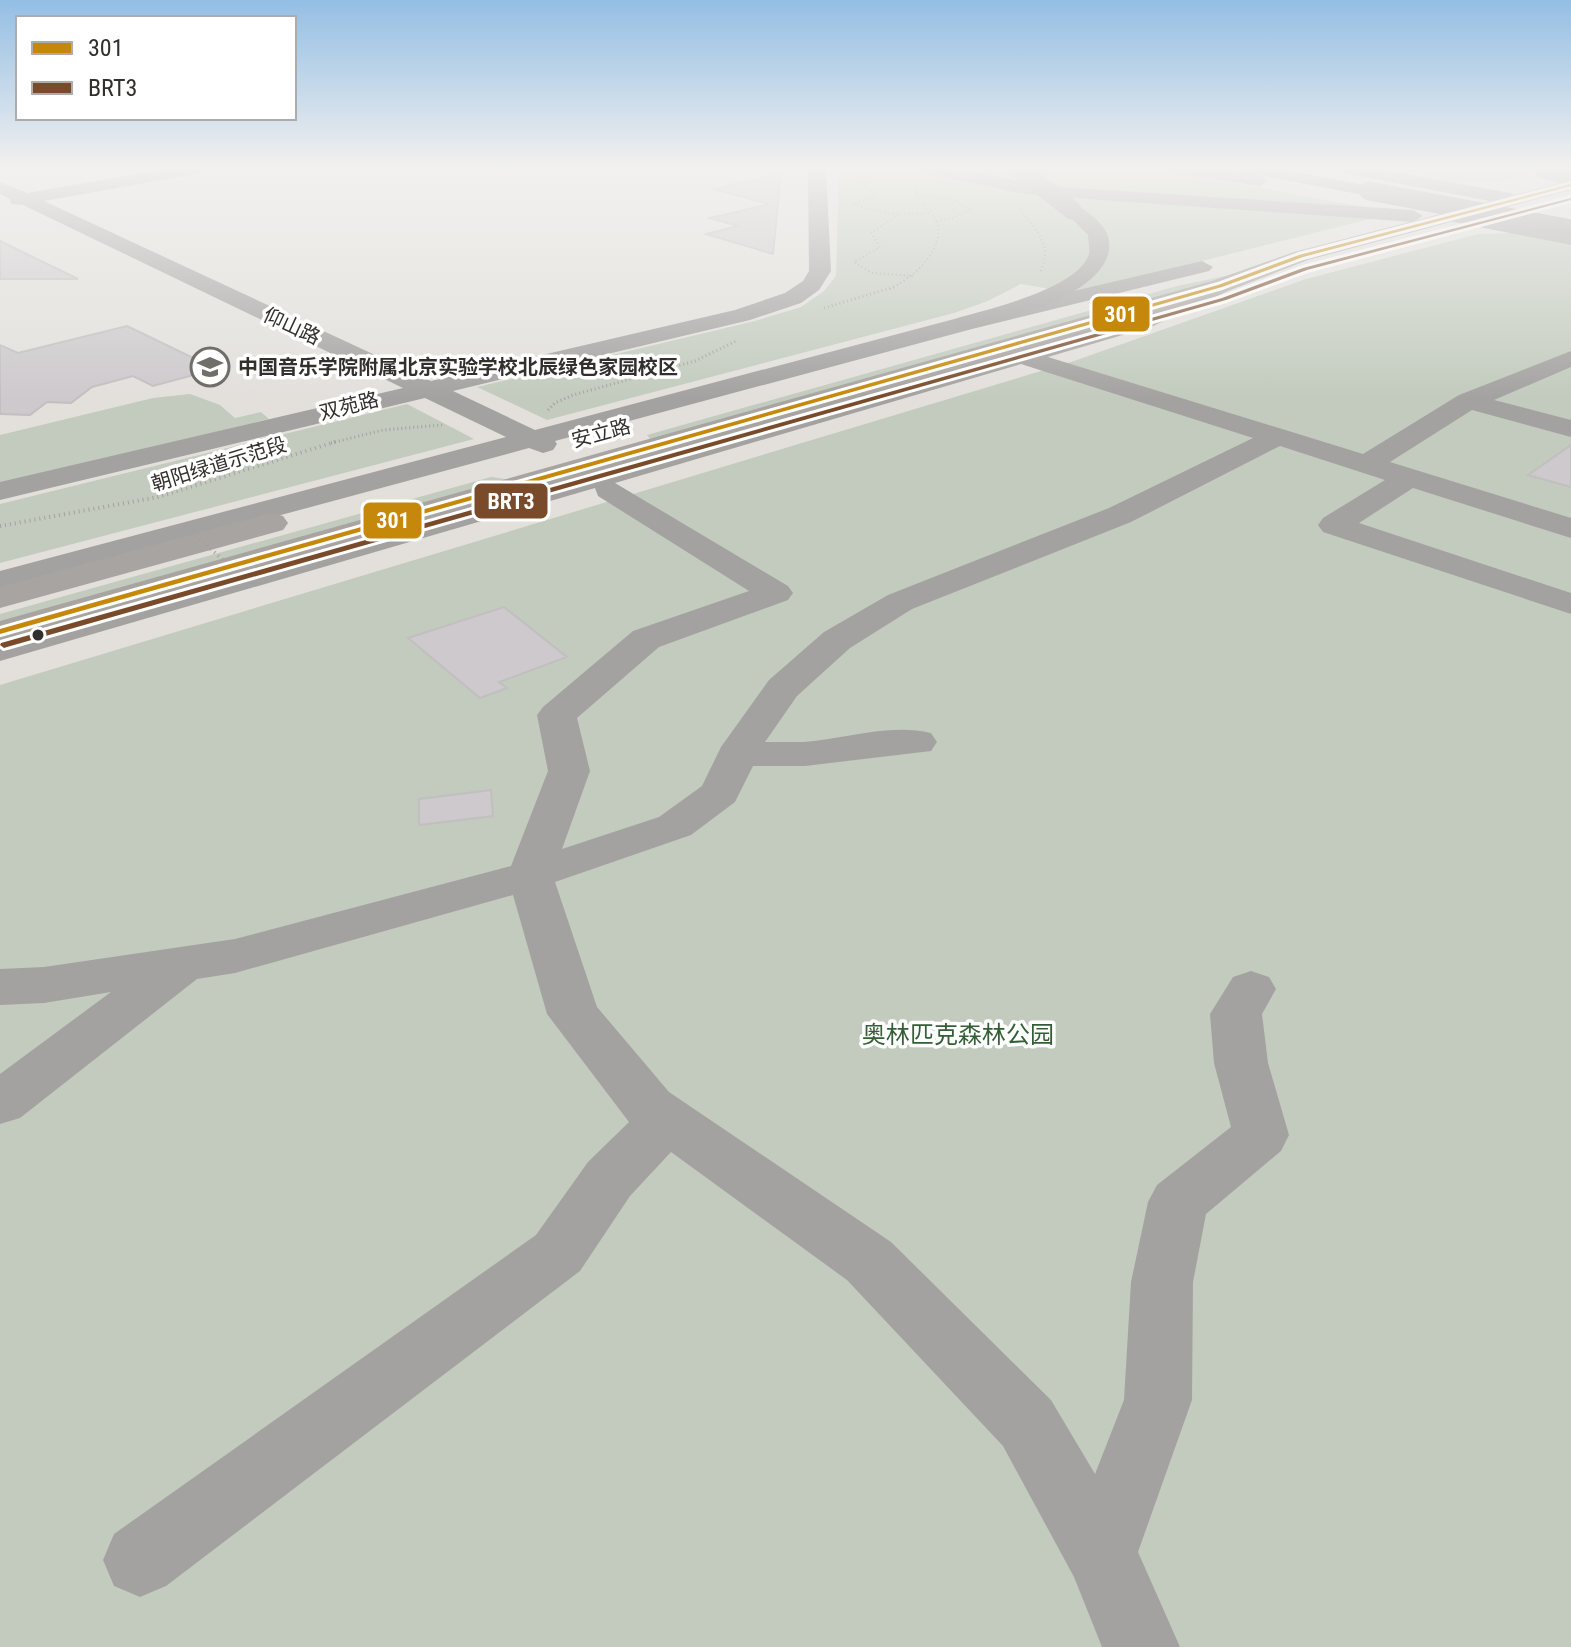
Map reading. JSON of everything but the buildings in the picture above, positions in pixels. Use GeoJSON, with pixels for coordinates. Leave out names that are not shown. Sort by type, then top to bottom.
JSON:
{"type":"FeatureCollection","features":[{"type":"Feature","properties":{"kind":"highway"},"geometry":{"type":"LineString","coordinates":[[966,323],[1047,298],[1094,265],[1100,245]]}},
{"type":"Feature","properties":{"kind":"main road","name":"安立路"},"geometry":{"type":"LineString","coordinates":[[0,598],[540,443],[1308,245]]}},
{"type":"Feature","properties":{"kind":"main road","name":"安立路"},"geometry":{"type":"LineString","coordinates":[[0,632],[608,478],[1218,269],[1301,256],[1345,245]]}},
{"type":"Feature","properties":{"kind":"street","name":"仰山路"},"geometry":{"type":"LineString","coordinates":[[109,245],[424,388],[608,478],[776,593],[646,639],[557,715],[569,771],[530,875]]}},
{"type":"Feature","properties":{"kind":"street","name":"双苑路"},"geometry":{"type":"LineString","coordinates":[[0,491],[742,315],[793,298],[811,285],[820,271],[819,245]]}},
{"type":"Feature","properties":{"kind":"street","name":"安立路"},"geometry":{"type":"LineString","coordinates":[[0,581],[540,443],[966,323],[1218,269]]}},
{"type":"Feature","properties":{"kind":"street","name":"安立路"},"geometry":{"type":"LineString","coordinates":[[0,650],[608,478],[1145,321],[1218,269]]}},
{"type":"Feature","properties":{"kind":"street"},"geometry":{"type":"LineString","coordinates":[[1023,357],[1571,528]]}},
{"type":"Feature","properties":{"kind":"street"},"geometry":{"type":"LineString","coordinates":[[1366,464],[1468,401],[1571,358]]}},
{"type":"Feature","properties":{"kind":"street"},"geometry":{"type":"LineString","coordinates":[[1531,375],[1571,378]]}},
{"type":"Feature","properties":{"kind":"street"},"geometry":{"type":"LineString","coordinates":[[1468,401],[1571,429]]}},
{"type":"Feature","properties":{"kind":"street"},"geometry":{"type":"LineString","coordinates":[[0,987],[44,985],[249,952],[530,875],[675,826],[720,793],[738,754],[783,688],[837,640],[900,602],[1120,515],[1278,436]]}},
{"type":"Feature","properties":{"kind":"street"},"geometry":{"type":"LineString","coordinates":[[1410,477],[1334,525],[1571,604]]}},
{"type":"Feature","properties":{"kind":"street"},"geometry":{"type":"LineString","coordinates":[[738,754],[805,754],[868,744],[917,742]]}},
{"type":"Feature","properties":{"kind":"street"},"geometry":{"type":"LineString","coordinates":[[530,875],[573,1014],[649,1107],[869,1261],[1027,1423],[1101,1553],[1141,1647]]}},
{"type":"Feature","properties":{"kind":"street"},"geometry":{"type":"LineString","coordinates":[[0,1103],[184,964]]}},
{"type":"Feature","properties":{"kind":"street"},"geometry":{"type":"LineString","coordinates":[[1101,1553],[1158,1400],[1162,1282],[1178,1202],[1261,1135],[1241,1063],[1236,1014],[1251,989]]}},
{"type":"Feature","properties":{"kind":"street"},"geometry":{"type":"LineString","coordinates":[[140,1560],[558,1253],[609,1179],[666,1120]]}},
{"type":"Feature","properties":{"kind":"path"},"geometry":{"type":"LineString","coordinates":[[879,245],[876,252],[857,258],[854,262],[872,273],[913,276]]}},
{"type":"Feature","properties":{"kind":"path","name":"朝阳绿道示范段"},"geometry":{"type":"LineString","coordinates":[[0,526],[106,510],[164,496],[378,431],[449,426]]}},
{"type":"Feature","properties":{"kind":"path"},"geometry":{"type":"LineString","coordinates":[[185,525],[254,589]]}},
{"type":"Feature","properties":{"kind":"green space"},"geometry":{"type":"Polygon","coordinates":[[[837,245],[1267,245],[1074,293],[1021,284],[988,301],[954,313],[547,420],[477,387],[755,321],[801,307],[824,291],[836,276],[837,245]]]}},
{"type":"Feature","properties":{"kind":"green space","name":"奥林匹克森林公园"},"geometry":{"type":"Polygon","coordinates":[[[1436,245],[1571,245],[1571,1647],[0,1647],[0,685],[1074,361],[1306,279],[1436,245]]]}},
{"type":"Feature","properties":{"kind":"green space"},"geometry":{"type":"Polygon","coordinates":[[[1259,269],[651,440],[647,435],[1177,286],[1259,269]]]}},
{"type":"Feature","properties":{"kind":"green space"},"geometry":{"type":"Polygon","coordinates":[[[190,394],[220,405],[235,418],[261,412],[269,419],[0,484],[0,435],[153,398],[190,394]]]}},
{"type":"Feature","properties":{"kind":"green space"},"geometry":{"type":"Polygon","coordinates":[[[407,404],[474,439],[0,563],[0,504],[407,404]]]}},
{"type":"Feature","properties":{"kind":"green space"},"geometry":{"type":"Polygon","coordinates":[[[491,477],[512,480],[0,634],[0,614],[491,477]]]}},
{"type":"Feature","properties":{"kind":"transit line","name":"301"},"geometry":{"type":"LineString","coordinates":[[0,632],[1220,286],[1301,256],[1343,245]]}},
{"type":"Feature","properties":{"kind":"transit line","name":"BRT3"},"geometry":{"type":"LineString","coordinates":[[4,645],[1224,299],[1305,269],[1397,245]]}},
{"type":"Feature","properties":{"kind":"place","name":"中国音乐学院附属北京实验学校北辰绿色家园校区"},"geometry":{"type":"Point","coordinates":[210,367]}}]}
